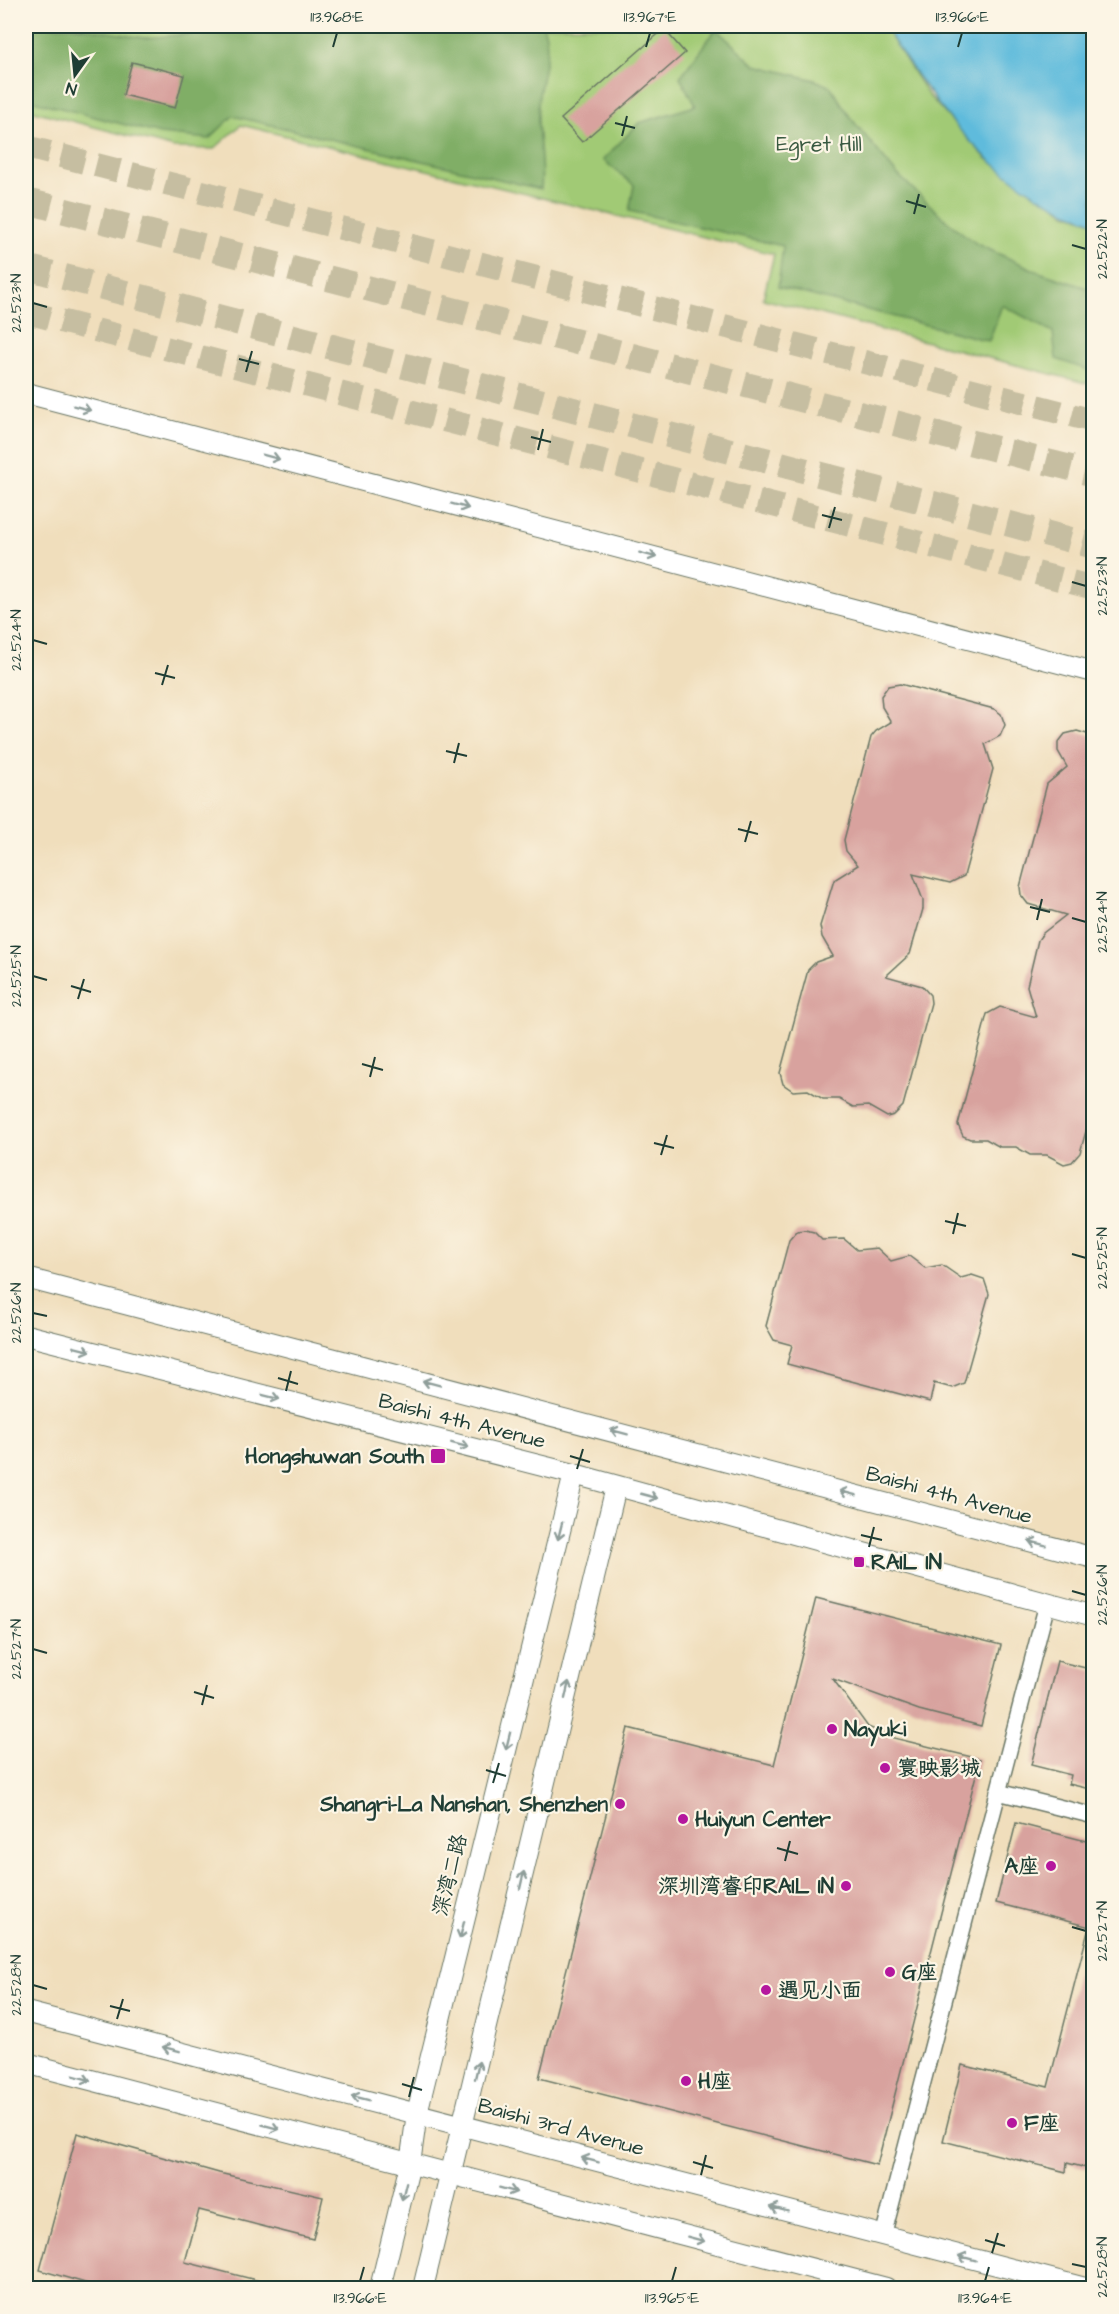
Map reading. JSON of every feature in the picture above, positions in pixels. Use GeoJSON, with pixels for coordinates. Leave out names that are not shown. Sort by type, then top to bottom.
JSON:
{"type":"FeatureCollection","features":[{"type":"Feature","properties":{"kind":"street"},"geometry":{"type":"LineString","coordinates":[[26,393],[1094,672]]}},
{"type":"Feature","properties":{"kind":"street","name":"Baishi 4th Avenue"},"geometry":{"type":"LineString","coordinates":[[26,1278],[1094,1558]]}},
{"type":"Feature","properties":{"kind":"street","name":"Baishi 4th Avenue"},"geometry":{"type":"LineString","coordinates":[[26,1335],[574,1474],[1094,1616]]}},
{"type":"Feature","properties":{"kind":"street","name":"深湾二路"},"geometry":{"type":"LineString","coordinates":[[380,2289],[410,2164],[417,2113],[574,1474]]}},
{"type":"Feature","properties":{"kind":"street"},"geometry":{"type":"LineString","coordinates":[[423,2289],[616,1487]]}},
{"type":"Feature","properties":{"kind":"street"},"geometry":{"type":"LineString","coordinates":[[883,2236],[1047,1604]]}},
{"type":"Feature","properties":{"kind":"street"},"geometry":{"type":"LineString","coordinates":[[998,1792],[1094,1816]]}},
{"type":"Feature","properties":{"kind":"street","name":"Baishi 3rd Avenue"},"geometry":{"type":"LineString","coordinates":[[26,2012],[1085,2289]]}},
{"type":"Feature","properties":{"kind":"street"},"geometry":{"type":"LineString","coordinates":[[26,2063],[886,2289]]}},
{"type":"Feature","properties":{"kind":"green space","name":"Egret Hill"},"geometry":{"type":"Polygon","coordinates":[[[26,26],[884,26],[928,95],[986,158],[1066,213],[1093,222],[1093,385],[763,299],[774,254],[241,125],[214,149],[174,148],[26,109],[26,26]]]}},
{"type":"Feature","properties":{"kind":"green space"},"geometry":{"type":"Polygon","coordinates":[[[26,26],[71,26],[145,38],[200,33],[231,26],[543,26],[547,46],[538,109],[541,189],[233,116],[209,139],[160,134],[26,99],[26,26]]]}},
{"type":"Feature","properties":{"kind":"green space"},"geometry":{"type":"Polygon","coordinates":[[[716,29],[755,65],[815,80],[831,87],[850,117],[895,172],[948,222],[977,244],[1039,272],[1093,290],[1093,372],[1056,359],[1053,332],[1002,305],[989,341],[778,287],[783,246],[629,211],[634,185],[603,160],[639,123],[695,106],[680,77],[716,29]]]}},
{"type":"Feature","properties":{"kind":"water"},"geometry":{"type":"Polygon","coordinates":[[[884,26],[1093,26],[1093,222],[1057,207],[997,167],[948,116],[884,26]]]}},
{"type":"Feature","properties":{"kind":"building"},"geometry":{"type":"Polygon","coordinates":[[[664,29],[685,53],[582,142],[561,119],[664,29]]]}},
{"type":"Feature","properties":{"kind":"building"},"geometry":{"type":"Polygon","coordinates":[[[132,62],[184,75],[175,108],[123,95],[132,62]]]}},
{"type":"Feature","properties":{"kind":"building"},"geometry":{"type":"Polygon","coordinates":[[[900,684],[994,709],[1001,714],[1005,725],[1000,736],[985,744],[993,769],[964,876],[950,883],[913,874],[923,900],[923,909],[910,954],[886,976],[922,986],[930,995],[931,1003],[903,1106],[894,1115],[887,1117],[868,1106],[853,1107],[839,1099],[823,1099],[808,1090],[793,1091],[783,1084],[780,1073],[808,970],[816,962],[833,956],[822,937],[820,926],[834,880],[858,865],[846,851],[844,840],[871,737],[891,722],[882,707],[881,696],[888,686],[900,684]]]}},
{"type":"Feature","properties":{"kind":"building"},"geometry":{"type":"Polygon","coordinates":[[[1077,731],[1094,736],[1094,1102],[1080,1153],[1072,1162],[1064,1164],[1047,1155],[1030,1155],[1016,1147],[1000,1147],[986,1139],[970,1139],[963,1136],[958,1125],[987,1014],[1000,1007],[1036,1017],[1027,986],[1038,940],[1043,933],[1066,915],[1028,904],[1021,895],[1020,887],[1047,784],[1067,767],[1058,751],[1058,743],[1065,734],[1077,731]]]}},
{"type":"Feature","properties":{"kind":"building"},"geometry":{"type":"Polygon","coordinates":[[[797,1231],[814,1232],[822,1240],[844,1239],[857,1250],[877,1248],[891,1261],[909,1256],[925,1268],[942,1265],[961,1278],[972,1275],[984,1279],[989,1294],[964,1383],[952,1388],[934,1383],[930,1402],[787,1364],[792,1345],[774,1340],[766,1326],[789,1240],[797,1231]]]}},
{"type":"Feature","properties":{"kind":"building","name":"深圳湾睿印RAIL IN"},"geometry":{"type":"Polygon","coordinates":[[[816,1598],[1001,1645],[981,1726],[919,1710],[833,1679],[868,1727],[894,1738],[980,1759],[877,2165],[539,2078],[628,1728],[774,1765],[816,1598]]]}},
{"type":"Feature","properties":{"kind":"building"},"geometry":{"type":"Polygon","coordinates":[[[1057,1661],[1094,1670],[1094,1790],[1069,1784],[1071,1775],[1031,1765],[1057,1661]]]}},
{"type":"Feature","properties":{"kind":"building","name":"A座"},"geometry":{"type":"Polygon","coordinates":[[[1016,1823],[1094,1843],[1094,1928],[996,1903],[1016,1823]]]}},
{"type":"Feature","properties":{"kind":"building"},"geometry":{"type":"Polygon","coordinates":[[[1088,1931],[1094,1932],[1094,2170],[1067,2163],[1066,2172],[943,2141],[962,2065],[1048,2087],[1088,1931]]]}},
{"type":"Feature","properties":{"kind":"building"},"geometry":{"type":"Polygon","coordinates":[[[77,2133],[219,2173],[323,2197],[313,2239],[199,2210],[185,2262],[268,2283],[267,2289],[106,2289],[40,2270],[77,2133]]]}},
{"type":"Feature","properties":{"kind":"tunnel"},"geometry":{"type":"LineString","coordinates":[[26,147],[1094,421]]}},
{"type":"Feature","properties":{"kind":"tunnel"},"geometry":{"type":"LineString","coordinates":[[26,201],[1094,474]]}},
{"type":"Feature","properties":{"kind":"tunnel"},"geometry":{"type":"LineString","coordinates":[[26,267],[1094,546]]}},
{"type":"Feature","properties":{"kind":"tunnel"},"geometry":{"type":"LineString","coordinates":[[26,312],[1094,588]]}},
{"type":"Feature","properties":{"kind":"place","name":"Hongshuwan South"},"geometry":{"type":"Point","coordinates":[438,1456]}},
{"type":"Feature","properties":{"kind":"place","name":"RAIL IN"},"geometry":{"type":"Point","coordinates":[859,1562]}},
{"type":"Feature","properties":{"kind":"place","name":"Nayuki"},"geometry":{"type":"Point","coordinates":[832,1729]}},
{"type":"Feature","properties":{"kind":"place","name":"寰映影城"},"geometry":{"type":"Point","coordinates":[885,1768]}},
{"type":"Feature","properties":{"kind":"place","name":"Shangri-La Nanshan, Shenzhen"},"geometry":{"type":"Point","coordinates":[620,1804]}},
{"type":"Feature","properties":{"kind":"place","name":"Huiyun Center"},"geometry":{"type":"Point","coordinates":[683,1819]}},
{"type":"Feature","properties":{"kind":"place","name":"A座"},"geometry":{"type":"Point","coordinates":[1051,1866]}},
{"type":"Feature","properties":{"kind":"place","name":"深圳湾睿印RAIL IN"},"geometry":{"type":"Point","coordinates":[846,1886]}},
{"type":"Feature","properties":{"kind":"place","name":"G座"},"geometry":{"type":"Point","coordinates":[890,1972]}},
{"type":"Feature","properties":{"kind":"place","name":"遇见小面"},"geometry":{"type":"Point","coordinates":[766,1990]}},
{"type":"Feature","properties":{"kind":"place","name":"H座"},"geometry":{"type":"Point","coordinates":[686,2081]}},
{"type":"Feature","properties":{"kind":"place","name":"F座"},"geometry":{"type":"Point","coordinates":[1012,2123]}}]}
